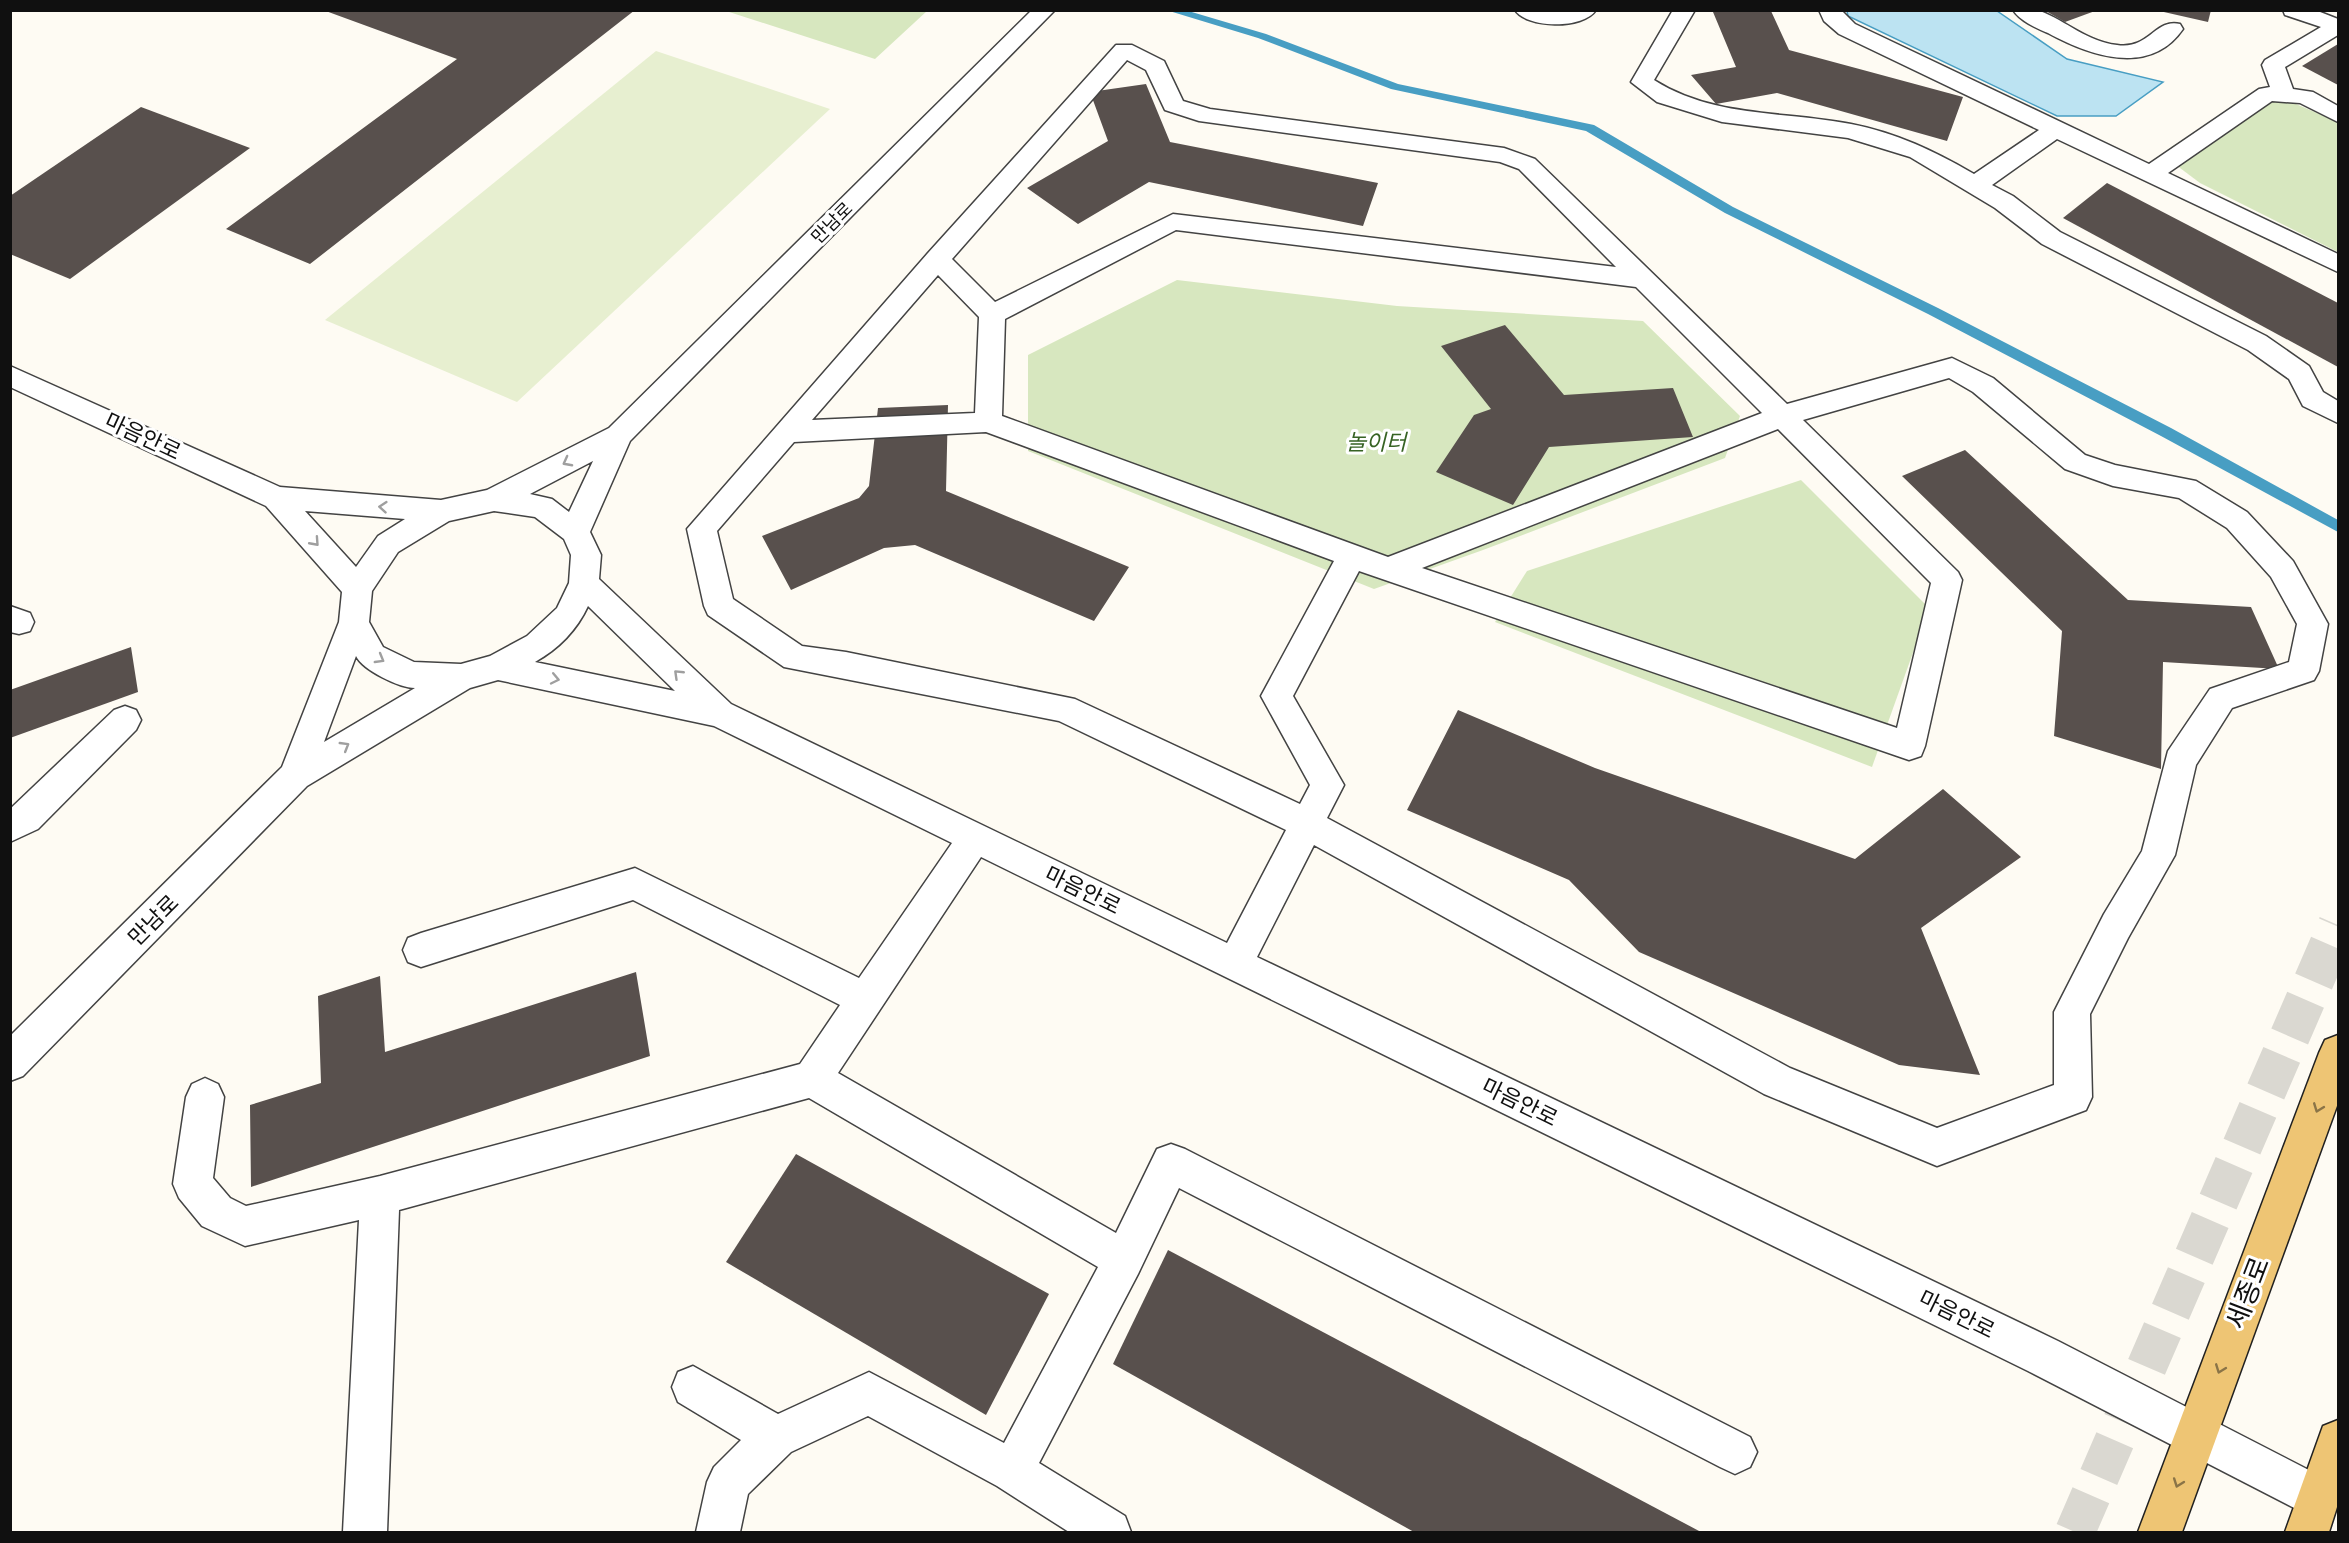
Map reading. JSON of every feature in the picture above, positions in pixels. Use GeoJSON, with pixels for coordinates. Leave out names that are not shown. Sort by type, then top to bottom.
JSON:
{"type":"FeatureCollection","features":[{"type":"Feature","properties":{"kind":"main road","name":"세종로"},"geometry":{"type":"LineString","coordinates":[[2160,1533],[2338,1053]]}},
{"type":"Feature","properties":{"kind":"main road"},"geometry":{"type":"LineString","coordinates":[[2312,1515],[2338,1441]]}},
{"type":"Feature","properties":{"kind":"street","name":"만남로"},"geometry":{"type":"LineString","coordinates":[[619,435],[1045,10]]}},
{"type":"Feature","properties":{"kind":"street"},"geometry":{"type":"LineString","coordinates":[[1525,10],[1558,20],[1576,18],[1586,10]]}},
{"type":"Feature","properties":{"kind":"street"},"geometry":{"type":"LineString","coordinates":[[1684,10],[1641,82],[1665,97],[1730,117],[1850,131],[1918,152],[2004,202],[2051,238],[2257,344],[2299,373],[2313,399],[2338,413]]}},
{"type":"Feature","properties":{"kind":"street"},"geometry":{"type":"LineString","coordinates":[[1830,10],[1832,16],[1847,29],[2338,264]]}},
{"type":"Feature","properties":{"kind":"street"},"geometry":{"type":"LineString","coordinates":[[2023,10],[2056,31],[2122,53],[2145,50],[2172,29]]}},
{"type":"Feature","properties":{"kind":"street"},"geometry":{"type":"LineString","coordinates":[[2293,10],[2338,26]]}},
{"type":"Feature","properties":{"kind":"street"},"geometry":{"type":"LineString","coordinates":[[2284,95],[2273,65],[2338,26]]}},
{"type":"Feature","properties":{"kind":"street"},"geometry":{"type":"LineString","coordinates":[[786,432],[988,422],[1352,556],[1389,569],[1909,746],[1947,580],[1782,416],[1644,279],[1527,164],[1504,155],[1207,116],[1173,105],[1156,66],[1124,50],[937,259],[786,432],[702,530],[719,606],[795,658],[846,665],[1064,709],[1307,824],[1777,1081],[1937,1147],[2073,1097],[2072,1012],[2116,926],[2157,855],[2180,761],[2221,698],[2303,671],[2313,624],[2282,569],[2237,520],[2186,489],[2113,475],[2075,462],[1983,385],[1952,368],[1782,416],[1389,569]]}},
{"type":"Feature","properties":{"kind":"street"},"geometry":{"type":"LineString","coordinates":[[2150,174],[2268,94],[2305,97],[2338,115]]}},
{"type":"Feature","properties":{"kind":"street"},"geometry":{"type":"LineString","coordinates":[[1975,185],[2056,129]]}},
{"type":"Feature","properties":{"kind":"street"},"geometry":{"type":"LineString","coordinates":[[992,315],[1173,222],[1644,279]]}},
{"type":"Feature","properties":{"kind":"street"},"geometry":{"type":"LineString","coordinates":[[937,259],[992,315],[988,422]]}},
{"type":"Feature","properties":{"kind":"street","name":"마음안로"},"geometry":{"type":"LineString","coordinates":[[10,375],[276,498]]}},
{"type":"Feature","properties":{"kind":"street"},"geometry":{"type":"LineString","coordinates":[[276,498],[441,511],[494,500],[619,435]]}},
{"type":"Feature","properties":{"kind":"street"},"geometry":{"type":"LineString","coordinates":[[575,532],[619,435]]}},
{"type":"Feature","properties":{"kind":"street"},"geometry":{"type":"LineString","coordinates":[[276,498],[357,589]]}},
{"type":"Feature","properties":{"kind":"street"},"geometry":{"type":"LineString","coordinates":[[295,776],[461,677],[498,667],[538,645],[568,615],[584,583],[586,555],[575,532],[542,507],[494,500]]}},
{"type":"Feature","properties":{"kind":"street"},"geometry":{"type":"LineString","coordinates":[[295,776],[354,622],[357,589],[388,544],[441,511]]}},
{"type":"Feature","properties":{"kind":"street"},"geometry":{"type":"LineString","coordinates":[[1235,964],[1327,785],[1277,696],[1352,556]]}},
{"type":"Feature","properties":{"kind":"street"},"geometry":{"type":"LineString","coordinates":[[584,583],[720,714]]}},
{"type":"Feature","properties":{"kind":"street"},"geometry":{"type":"LineString","coordinates":[[354,622],[372,656],[410,675],[461,677]]}},
{"type":"Feature","properties":{"kind":"street"},"geometry":{"type":"LineString","coordinates":[[498,667],[720,714]]}},
{"type":"Feature","properties":{"kind":"street","name":"마음안로"},"geometry":{"type":"LineString","coordinates":[[720,714],[2043,1356],[2196,1433],[2312,1515]]}},
{"type":"Feature","properties":{"kind":"street"},"geometry":{"type":"LineString","coordinates":[[10,826],[26,818],[125,720]]}},
{"type":"Feature","properties":{"kind":"street","name":"만남로"},"geometry":{"type":"LineString","coordinates":[[10,1063],[295,776]]}},
{"type":"Feature","properties":{"kind":"street"},"geometry":{"type":"LineString","coordinates":[[206,1097],[193,1184],[216,1212],[245,1226],[380,1196],[812,1079],[975,838]]}},
{"type":"Feature","properties":{"kind":"street"},"geometry":{"type":"LineString","coordinates":[[421,950],[635,884],[865,999]]}},
{"type":"Feature","properties":{"kind":"street"},"geometry":{"type":"LineString","coordinates":[[812,1079],[1124,1260]]}},
{"type":"Feature","properties":{"kind":"street"},"geometry":{"type":"LineString","coordinates":[[1012,1471],[1124,1260],[1171,1163],[1735,1452]]}},
{"type":"Feature","properties":{"kind":"street"},"geometry":{"type":"LineString","coordinates":[[365,1533],[380,1196]]}},
{"type":"Feature","properties":{"kind":"street"},"geometry":{"type":"LineString","coordinates":[[693,1387],[776,1437]]}},
{"type":"Feature","properties":{"kind":"street"},"geometry":{"type":"LineString","coordinates":[[718,1533],[729,1482],[776,1437],[869,1393],[1012,1471],[1109,1533]]}},
{"type":"Feature","properties":{"kind":"green space"},"geometry":{"type":"Polygon","coordinates":[[[726,11],[927,11],[875,59],[726,11]]]}},
{"type":"Feature","properties":{"kind":"green space"},"geometry":{"type":"Polygon","coordinates":[[[656,51],[830,109],[517,402],[325,320],[656,51]]]}},
{"type":"Feature","properties":{"kind":"green space"},"geometry":{"type":"Polygon","coordinates":[[[2284,99],[2338,122],[2338,252],[2200,183],[2172,162],[2171,147],[2239,106],[2284,99]]]}},
{"type":"Feature","properties":{"kind":"green space","name":"놀이터"},"geometry":{"type":"Polygon","coordinates":[[[1177,280],[1397,306],[1643,321],[1740,416],[1725,458],[1374,589],[1028,451],[1028,355],[1177,280]]]}},
{"type":"Feature","properties":{"kind":"green space"},"geometry":{"type":"Polygon","coordinates":[[[1801,480],[1929,608],[1872,767],[1495,622],[1527,571],[1801,480]]]}},
{"type":"Feature","properties":{"kind":"water"},"geometry":{"type":"Polygon","coordinates":[[[1847,11],[1997,11],[2067,59],[2163,82],[2116,116],[2057,116],[1848,16],[1847,11]]]}},
{"type":"Feature","properties":{"kind":"building"},"geometry":{"type":"Polygon","coordinates":[[[323,10],[635,10],[310,264],[226,229],[457,59],[323,10]]]}},
{"type":"Feature","properties":{"kind":"building"},"geometry":{"type":"Polygon","coordinates":[[[2044,10],[2095,10],[2095,11],[2065,22],[2044,10]]]}},
{"type":"Feature","properties":{"kind":"building"},"geometry":{"type":"Polygon","coordinates":[[[2155,10],[2211,10],[2208,22],[2155,10]]]}},
{"type":"Feature","properties":{"kind":"building"},"geometry":{"type":"Polygon","coordinates":[[[1771,11],[1789,50],[1963,97],[1947,141],[1777,93],[1716,104],[1691,75],[1736,67],[1713,12],[1771,11]]]}},
{"type":"Feature","properties":{"kind":"building"},"geometry":{"type":"Polygon","coordinates":[[[2338,44],[2338,85],[2302,66],[2338,44]]]}},
{"type":"Feature","properties":{"kind":"building"},"geometry":{"type":"Polygon","coordinates":[[[1146,84],[1170,142],[1378,183],[1363,226],[1149,182],[1078,224],[1027,188],[1108,141],[1090,92],[1146,84]]]}},
{"type":"Feature","properties":{"kind":"building"},"geometry":{"type":"Polygon","coordinates":[[[141,107],[250,148],[70,279],[10,254],[10,196],[141,107]]]}},
{"type":"Feature","properties":{"kind":"building"},"geometry":{"type":"Polygon","coordinates":[[[2107,183],[2338,303],[2338,367],[2063,218],[2107,183]]]}},
{"type":"Feature","properties":{"kind":"building"},"geometry":{"type":"Polygon","coordinates":[[[1505,325],[1564,395],[1673,388],[1693,437],[1549,447],[1513,505],[1436,472],[1474,415],[1491,409],[1441,346],[1505,325]]]}},
{"type":"Feature","properties":{"kind":"building"},"geometry":{"type":"Polygon","coordinates":[[[948,405],[946,491],[1129,567],[1094,621],[915,545],[884,548],[791,590],[762,536],[859,498],[869,486],[878,408],[948,405]]]}},
{"type":"Feature","properties":{"kind":"building"},"geometry":{"type":"Polygon","coordinates":[[[1965,450],[2128,600],[2251,607],[2279,669],[2163,662],[2161,769],[2054,736],[2062,631],[1902,476],[1965,450]]]}},
{"type":"Feature","properties":{"kind":"building"},"geometry":{"type":"Polygon","coordinates":[[[131,647],[138,692],[10,738],[10,690],[131,647]]]}},
{"type":"Feature","properties":{"kind":"building"},"geometry":{"type":"Polygon","coordinates":[[[1458,710],[1595,768],[1855,859],[1943,789],[2021,857],[1921,928],[1980,1075],[1899,1065],[1639,952],[1569,880],[1407,810],[1458,710]]]}},
{"type":"Feature","properties":{"kind":"building"},"geometry":{"type":"Polygon","coordinates":[[[636,972],[650,1056],[251,1187],[250,1105],[321,1083],[318,996],[380,976],[385,1052],[636,972]]]}},
{"type":"Feature","properties":{"kind":"building"},"geometry":{"type":"Polygon","coordinates":[[[796,1154],[1049,1294],[986,1415],[726,1262],[796,1154]]]}},
{"type":"Feature","properties":{"kind":"building"},"geometry":{"type":"Polygon","coordinates":[[[1168,1250],[1701,1532],[1414,1532],[1113,1364],[1168,1250]]]}},
{"type":"Feature","properties":{"kind":"waterway"},"geometry":{"type":"LineString","coordinates":[[1171,10],[1262,36],[1395,87],[1590,128],[1729,210],[1933,311],[2166,432],[2338,527]]}},
{"type":"Feature","properties":{"kind":"tunnel"},"geometry":{"type":"LineString","coordinates":[[2075,1532],[2338,925]]}}]}
